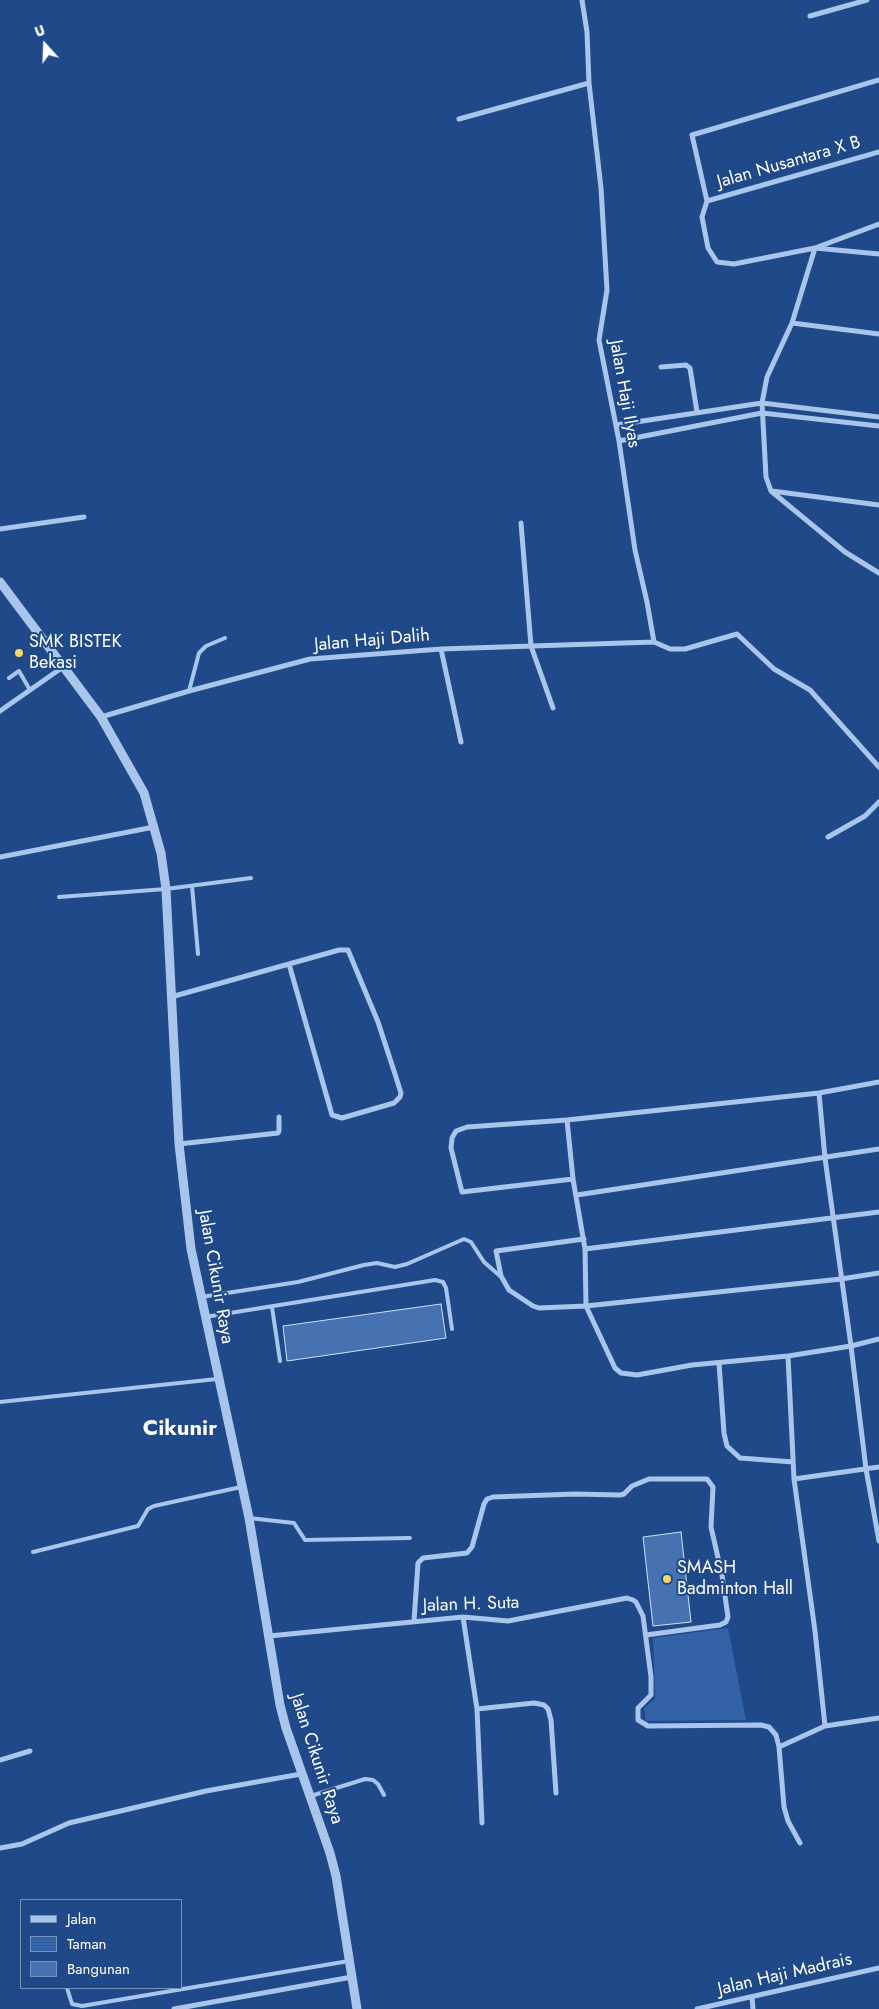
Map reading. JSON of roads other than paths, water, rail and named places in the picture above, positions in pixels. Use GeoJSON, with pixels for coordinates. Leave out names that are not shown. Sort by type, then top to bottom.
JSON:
{"type":"FeatureCollection","features":[{"type":"Feature","properties":{"kind":"street","name":"Jalan Haji Ilyas"},"geometry":{"type":"LineString","coordinates":[[582,0],[587,32],[589,83],[600,188],[607,290],[599,340],[619,441],[635,550],[648,602],[654,642]]}},
{"type":"Feature","properties":{"kind":"street"},"geometry":{"type":"LineString","coordinates":[[810,16],[867,0]]}},
{"type":"Feature","properties":{"kind":"street"},"geometry":{"type":"LineString","coordinates":[[879,80],[692,135],[707,201],[702,217],[708,248],[717,262],[742,263],[815,248],[879,224]]}},
{"type":"Feature","properties":{"kind":"street"},"geometry":{"type":"LineString","coordinates":[[459,119],[589,83]]}},
{"type":"Feature","properties":{"kind":"street","name":"Jalan Nusantara X B"},"geometry":{"type":"LineString","coordinates":[[707,201],[879,152]]}},
{"type":"Feature","properties":{"kind":"street"},"geometry":{"type":"LineString","coordinates":[[815,248],[879,254]]}},
{"type":"Feature","properties":{"kind":"street"},"geometry":{"type":"LineString","coordinates":[[815,248],[792,323],[767,377],[762,403],[766,476],[771,491],[845,552],[879,573]]}},
{"type":"Feature","properties":{"kind":"street"},"geometry":{"type":"LineString","coordinates":[[792,323],[879,334]]}},
{"type":"Feature","properties":{"kind":"street"},"geometry":{"type":"LineString","coordinates":[[661,367],[686,365],[690,368],[697,412]]}},
{"type":"Feature","properties":{"kind":"street"},"geometry":{"type":"LineString","coordinates":[[616,425],[762,403],[879,417]]}},
{"type":"Feature","properties":{"kind":"street"},"geometry":{"type":"LineString","coordinates":[[619,441],[762,413],[879,426]]}},
{"type":"Feature","properties":{"kind":"street"},"geometry":{"type":"LineString","coordinates":[[771,491],[879,505]]}},
{"type":"Feature","properties":{"kind":"street"},"geometry":{"type":"LineString","coordinates":[[0,529],[84,516]]}},
{"type":"Feature","properties":{"kind":"street"},"geometry":{"type":"LineString","coordinates":[[521,522],[531,646],[553,708]]}},
{"type":"Feature","properties":{"kind":"street","name":"Jalan Cikunir Raya"},"geometry":{"type":"LineString","coordinates":[[0,582],[101,717],[144,793],[161,853],[166,889],[179,1144],[190,1249],[249,1518],[280,1705],[301,1774],[330,1853],[336,1876],[357,2009]]}},
{"type":"Feature","properties":{"kind":"street","name":"Jalan Haji Dalih"},"geometry":{"type":"LineString","coordinates":[[101,717],[189,691],[310,659],[441,649],[654,642],[670,649],[685,649],[737,634],[774,669],[810,690],[879,767]]}},
{"type":"Feature","properties":{"kind":"street"},"geometry":{"type":"LineString","coordinates":[[441,649],[461,742]]}},
{"type":"Feature","properties":{"kind":"street"},"geometry":{"type":"LineString","coordinates":[[0,711],[63,667]]}},
{"type":"Feature","properties":{"kind":"street"},"geometry":{"type":"LineString","coordinates":[[828,837],[865,816],[879,802]]}},
{"type":"Feature","properties":{"kind":"street"},"geometry":{"type":"LineString","coordinates":[[0,856],[154,827]]}},
{"type":"Feature","properties":{"kind":"street"},"geometry":{"type":"LineString","coordinates":[[172,997],[289,964],[339,950],[344,949],[350,952],[378,1022],[398,1083],[401,1093],[400,1097],[394,1102],[342,1118],[332,1115],[289,964]]}},
{"type":"Feature","properties":{"kind":"street"},"geometry":{"type":"LineString","coordinates":[[573,1179],[462,1192],[451,1148],[452,1138],[456,1132],[467,1127],[567,1120],[819,1093],[879,1082]]}},
{"type":"Feature","properties":{"kind":"street"},"geometry":{"type":"LineString","coordinates":[[819,1093],[832,1216],[851,1346],[866,1469],[879,1541]]}},
{"type":"Feature","properties":{"kind":"street"},"geometry":{"type":"LineString","coordinates":[[179,1144],[278,1133],[279,1117]]}},
{"type":"Feature","properties":{"kind":"street"},"geometry":{"type":"LineString","coordinates":[[567,1120],[573,1179],[586,1249],[586,1306],[615,1368],[621,1373],[637,1375],[676,1367],[788,1356],[851,1346],[879,1339]]}},
{"type":"Feature","properties":{"kind":"street"},"geometry":{"type":"LineString","coordinates":[[577,1195],[879,1150]]}},
{"type":"Feature","properties":{"kind":"street"},"geometry":{"type":"LineString","coordinates":[[586,1249],[832,1216],[879,1212]]}},
{"type":"Feature","properties":{"kind":"street"},"geometry":{"type":"LineString","coordinates":[[584,1239],[496,1251],[501,1276],[509,1290],[533,1306],[586,1306],[841,1279],[879,1273]]}},
{"type":"Feature","properties":{"kind":"street"},"geometry":{"type":"LineString","coordinates":[[788,1356],[794,1479],[815,1631],[825,1726]]}},
{"type":"Feature","properties":{"kind":"street"},"geometry":{"type":"LineString","coordinates":[[720,1363],[724,1434],[727,1446],[740,1458],[793,1462]]}},
{"type":"Feature","properties":{"kind":"street"},"geometry":{"type":"LineString","coordinates":[[794,1479],[879,1467]]}},
{"type":"Feature","properties":{"kind":"street"},"geometry":{"type":"LineString","coordinates":[[414,1621],[418,1563],[423,1558],[467,1553],[472,1547],[487,1499],[493,1497],[575,1494],[620,1496],[633,1486],[649,1479],[707,1479],[713,1487],[711,1527],[722,1575],[728,1617],[726,1622],[720,1625],[646,1634]]}},
{"type":"Feature","properties":{"kind":"street","name":"Jalan H. Suta"},"geometry":{"type":"LineString","coordinates":[[269,1636],[463,1617],[508,1622],[627,1598],[636,1602],[639,1606],[646,1634],[651,1695],[638,1708],[638,1720],[648,1726],[761,1725],[769,1727],[776,1736],[779,1747]]}},
{"type":"Feature","properties":{"kind":"street"},"geometry":{"type":"LineString","coordinates":[[463,1617],[477,1709],[482,1823]]}},
{"type":"Feature","properties":{"kind":"street"},"geometry":{"type":"LineString","coordinates":[[477,1709],[534,1703],[544,1705],[548,1709],[551,1720],[556,1792]]}},
{"type":"Feature","properties":{"kind":"street"},"geometry":{"type":"LineString","coordinates":[[800,1843],[788,1821],[784,1807],[779,1747],[825,1726],[879,1718]]}},
{"type":"Feature","properties":{"kind":"street"},"geometry":{"type":"LineString","coordinates":[[0,1760],[30,1751]]}},
{"type":"Feature","properties":{"kind":"street"},"geometry":{"type":"LineString","coordinates":[[0,1848],[22,1844],[68,1823],[206,1791],[301,1774]]}},
{"type":"Feature","properties":{"kind":"street","name":"Jalan Haji Madrais"},"geometry":{"type":"LineString","coordinates":[[698,2009],[879,1968]]}},
{"type":"Feature","properties":{"kind":"street"},"geometry":{"type":"LineString","coordinates":[[174,2009],[353,1977]]}},
{"type":"Feature","properties":{"kind":"street"},"geometry":{"type":"LineString","coordinates":[[752,1997],[754,2009]]}},
{"type":"Feature","properties":{"kind":"lane"},"geometry":{"type":"LineString","coordinates":[[189,691],[199,653],[206,646],[225,638]]}},
{"type":"Feature","properties":{"kind":"lane"},"geometry":{"type":"LineString","coordinates":[[8,678],[19,671],[30,690]]}},
{"type":"Feature","properties":{"kind":"lane"},"geometry":{"type":"LineString","coordinates":[[59,897],[166,889],[251,878]]}},
{"type":"Feature","properties":{"kind":"lane"},"geometry":{"type":"LineString","coordinates":[[192,886],[198,954]]}},
{"type":"Feature","properties":{"kind":"lane"},"geometry":{"type":"LineString","coordinates":[[201,1297],[298,1282],[364,1265],[378,1263],[395,1267],[407,1264],[464,1239],[471,1242],[484,1262],[501,1276]]}},
{"type":"Feature","properties":{"kind":"lane"},"geometry":{"type":"LineString","coordinates":[[205,1317],[435,1280],[443,1282],[446,1288],[452,1329]]}},
{"type":"Feature","properties":{"kind":"lane"},"geometry":{"type":"LineString","coordinates":[[272,1307],[280,1361]]}},
{"type":"Feature","properties":{"kind":"lane"},"geometry":{"type":"LineString","coordinates":[[0,1402],[217,1379]]}},
{"type":"Feature","properties":{"kind":"lane"},"geometry":{"type":"LineString","coordinates":[[33,1552],[138,1526],[148,1509],[154,1506],[241,1487]]}},
{"type":"Feature","properties":{"kind":"lane"},"geometry":{"type":"LineString","coordinates":[[249,1518],[294,1523],[305,1540],[410,1538]]}},
{"type":"Feature","properties":{"kind":"lane"},"geometry":{"type":"LineString","coordinates":[[309,1796],[365,1780],[373,1780],[378,1784],[384,1795]]}},
{"type":"Feature","properties":{"kind":"lane"},"geometry":{"type":"LineString","coordinates":[[182,1988],[350,1960]]}},
{"type":"Feature","properties":{"kind":"lane"},"geometry":{"type":"LineString","coordinates":[[68,1989],[72,2004],[76,2006],[177,1989]]}},
{"type":"Feature","properties":{"kind":"place","name":"SMK BISTEK Bekasi"},"geometry":{"type":"Point","coordinates":[19,653]}},
{"type":"Feature","properties":{"kind":"place","name":"SMASH Badminton Hall"},"geometry":{"type":"Point","coordinates":[667,1579]}},
{"type":"Feature","properties":{"kind":"district","name":"Cikunir"},"geometry":{"type":"Point","coordinates":[180,1430]}}]}
